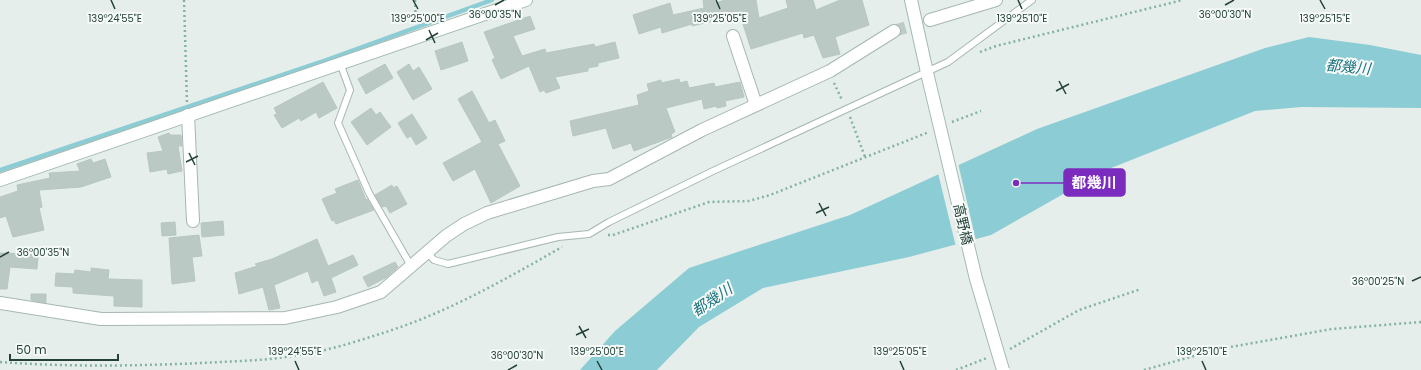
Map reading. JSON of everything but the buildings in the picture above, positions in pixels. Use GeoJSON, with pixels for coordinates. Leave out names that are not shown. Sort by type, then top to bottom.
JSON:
{"type":"FeatureCollection","features":[{"type":"Feature","properties":{"kind":"street"},"geometry":{"type":"LineString","coordinates":[[0,180],[526,0]]}},
{"type":"Feature","properties":{"kind":"street","name":"高野橋"},"geometry":{"type":"LineString","coordinates":[[911,0],[976,279],[1003,370]]}},
{"type":"Feature","properties":{"kind":"street"},"geometry":{"type":"LineString","coordinates":[[930,20],[996,0]]}},
{"type":"Feature","properties":{"kind":"street"},"geometry":{"type":"LineString","coordinates":[[0,303],[101,319],[286,318],[337,307],[380,292],[446,236],[487,213],[593,181],[609,179],[756,104],[830,71],[894,31]]}},
{"type":"Feature","properties":{"kind":"street"},"geometry":{"type":"LineString","coordinates":[[733,36],[756,104]]}},
{"type":"Feature","properties":{"kind":"street"},"geometry":{"type":"LineString","coordinates":[[188,115],[192,221]]}},
{"type":"Feature","properties":{"kind":"lane"},"geometry":{"type":"LineString","coordinates":[[427,252],[434,260],[448,264],[558,237],[589,234],[609,222],[713,171],[928,75],[1032,0]]}},
{"type":"Feature","properties":{"kind":"lane"},"geometry":{"type":"LineString","coordinates":[[340,64],[350,90],[338,123],[369,193],[411,266]]}},
{"type":"Feature","properties":{"kind":"path"},"geometry":{"type":"LineString","coordinates":[[184,0],[188,115]]}},
{"type":"Feature","properties":{"kind":"path"},"geometry":{"type":"LineString","coordinates":[[415,0],[417,37]]}},
{"type":"Feature","properties":{"kind":"path"},"geometry":{"type":"LineString","coordinates":[[978,53],[996,46],[1183,0]]}},
{"type":"Feature","properties":{"kind":"path"},"geometry":{"type":"LineString","coordinates":[[832,79],[845,106]]}},
{"type":"Feature","properties":{"kind":"path"},"geometry":{"type":"LineString","coordinates":[[945,125],[981,111]]}},
{"type":"Feature","properties":{"kind":"path"},"geometry":{"type":"LineString","coordinates":[[848,113],[866,156]]}},
{"type":"Feature","properties":{"kind":"path"},"geometry":{"type":"LineString","coordinates":[[589,234],[613,235],[709,202],[749,201],[770,195],[931,131]]}},
{"type":"Feature","properties":{"kind":"path"},"geometry":{"type":"LineString","coordinates":[[0,362],[44,365],[123,365],[244,361],[293,356],[338,346],[390,331],[448,308],[495,285],[567,244]]}},
{"type":"Feature","properties":{"kind":"path"},"geometry":{"type":"LineString","coordinates":[[1006,351],[1019,346],[1079,310],[1141,289]]}},
{"type":"Feature","properties":{"kind":"path"},"geometry":{"type":"LineString","coordinates":[[1144,370],[1219,350],[1332,329],[1421,322]]}},
{"type":"Feature","properties":{"kind":"path"},"geometry":{"type":"LineString","coordinates":[[956,370],[993,356]]}},
{"type":"Feature","properties":{"kind":"water"},"geometry":{"type":"Polygon","coordinates":[[[1309,37],[1370,45],[1421,55],[1421,108],[1301,107],[1255,111],[1106,170],[991,235],[909,257],[763,288],[699,327],[657,370],[580,370],[615,331],[689,268],[850,215],[1037,129],[1265,48],[1309,37]]]}},
{"type":"Feature","properties":{"kind":"pier"},"geometry":{"type":"Polygon","coordinates":[[[958,163],[976,241],[956,247],[938,173],[958,163]]]}},
{"type":"Feature","properties":{"kind":"waterway"},"geometry":{"type":"LineString","coordinates":[[0,170],[321,62],[492,0]]}},
{"type":"Feature","properties":{"kind":"tunnel"},"geometry":{"type":"LineString","coordinates":[[894,31],[930,20]]}},
{"type":"Feature","properties":{"kind":"place","name":"都幾川"},"geometry":{"type":"Point","coordinates":[1016,183]}}]}
